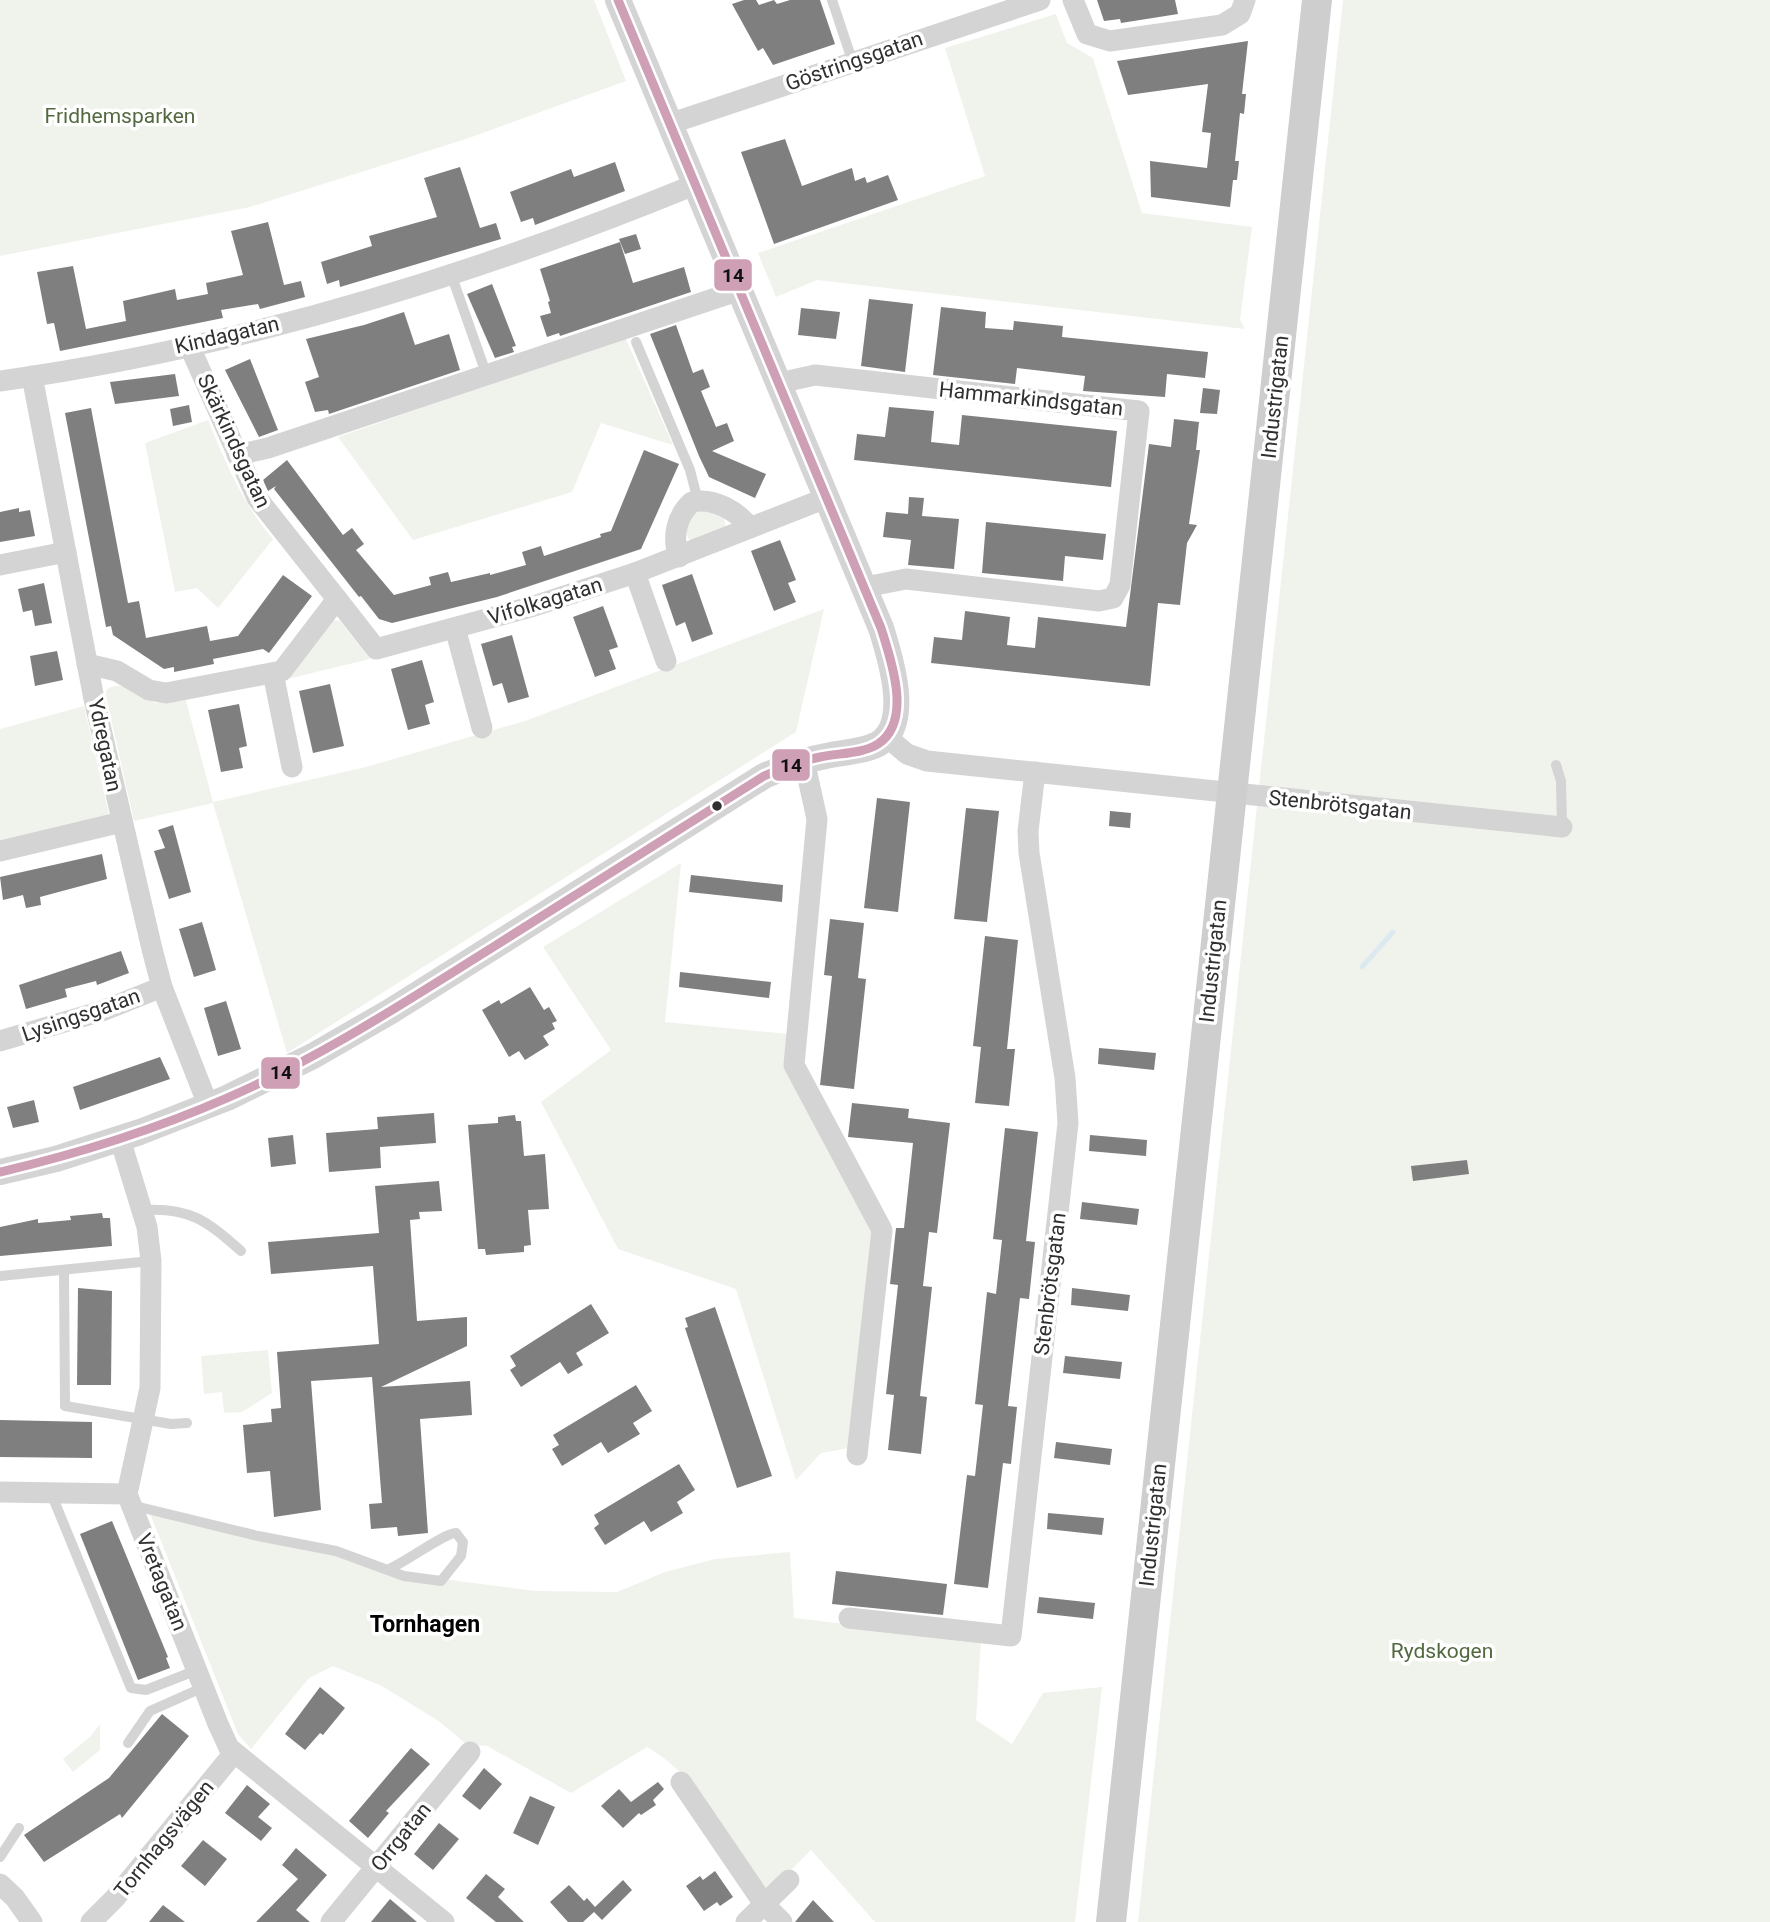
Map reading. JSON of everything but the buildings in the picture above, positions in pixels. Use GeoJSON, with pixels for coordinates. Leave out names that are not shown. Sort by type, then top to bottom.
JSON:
{"type":"FeatureCollection","features":[{"type":"Feature","properties":{"kind":"main road","name":"Industrigatan"},"geometry":{"type":"LineString","coordinates":[[1111,1922],[1317,0]]}},
{"type":"Feature","properties":{"kind":"street"},"geometry":{"type":"LineString","coordinates":[[0,1172],[120,1139],[248,1089],[332,1046],[718,807],[742,788],[804,760],[866,748],[887,737],[896,715],[895,682],[884,637],[618,0]]}},
{"type":"Feature","properties":{"kind":"street","name":"Göstringsgatan"},"geometry":{"type":"LineString","coordinates":[[668,124],[1040,0]]}},
{"type":"Feature","properties":{"kind":"street"},"geometry":{"type":"LineString","coordinates":[[1073,0],[1087,34],[1110,41],[1222,25],[1240,14],[1245,0]]}},
{"type":"Feature","properties":{"kind":"street","name":"Kindagatan"},"geometry":{"type":"LineString","coordinates":[[0,381],[189,345],[371,300],[578,233],[694,185]]}},
{"type":"Feature","properties":{"kind":"street"},"geometry":{"type":"LineString","coordinates":[[237,455],[268,448],[740,290]]}},
{"type":"Feature","properties":{"kind":"street","name":"Skärkindsgatan"},"geometry":{"type":"LineString","coordinates":[[189,345],[262,508],[337,599]]}},
{"type":"Feature","properties":{"kind":"street","name":"Hammarkindsgatan"},"geometry":{"type":"LineString","coordinates":[[779,383],[814,375],[1139,411],[1120,585],[1114,598],[1099,601],[906,579],[864,587]]}},
{"type":"Feature","properties":{"kind":"street","name":"Ydregatan"},"geometry":{"type":"LineString","coordinates":[[32,376],[87,664],[122,822],[162,987],[208,1105]]}},
{"type":"Feature","properties":{"kind":"street","name":"Vifolkagatan"},"geometry":{"type":"LineString","coordinates":[[337,599],[376,649],[635,573],[826,498]]}},
{"type":"Feature","properties":{"kind":"street"},"geometry":{"type":"LineString","coordinates":[[679,557],[674,543],[678,525],[687,507],[698,501],[713,502],[738,514],[750,528]]}},
{"type":"Feature","properties":{"kind":"street"},"geometry":{"type":"LineString","coordinates":[[0,565],[66,552]]}},
{"type":"Feature","properties":{"kind":"street"},"geometry":{"type":"LineString","coordinates":[[635,573],[666,661]]}},
{"type":"Feature","properties":{"kind":"street"},"geometry":{"type":"LineString","coordinates":[[87,664],[117,671],[149,690],[166,693],[282,671],[337,599]]}},
{"type":"Feature","properties":{"kind":"street"},"geometry":{"type":"LineString","coordinates":[[455,628],[482,728]]}},
{"type":"Feature","properties":{"kind":"street"},"geometry":{"type":"LineString","coordinates":[[273,673],[292,766]]}},
{"type":"Feature","properties":{"kind":"street","name":"Stenbrötsgatan"},"geometry":{"type":"LineString","coordinates":[[887,737],[914,758],[1562,827]]}},
{"type":"Feature","properties":{"kind":"street"},"geometry":{"type":"LineString","coordinates":[[804,760],[817,819],[794,1065],[882,1230],[857,1455]]}},
{"type":"Feature","properties":{"kind":"street","name":"Stenbrötsgatan"},"geometry":{"type":"LineString","coordinates":[[849,1618],[1011,1636],[1068,1123],[1065,1078],[1029,853],[1028,831],[1035,772]]}},
{"type":"Feature","properties":{"kind":"street"},"geometry":{"type":"LineString","coordinates":[[0,851],[122,822]]}},
{"type":"Feature","properties":{"kind":"street","name":"Lysingsgatan"},"geometry":{"type":"LineString","coordinates":[[0,1041],[102,1011],[162,987]]}},
{"type":"Feature","properties":{"kind":"street"},"geometry":{"type":"LineString","coordinates":[[0,1492],[129,1499],[150,1388],[151,1261],[143,1210],[120,1139]]}},
{"type":"Feature","properties":{"kind":"street","name":"Vretagatan"},"geometry":{"type":"LineString","coordinates":[[129,1499],[229,1748],[444,1922]]}},
{"type":"Feature","properties":{"kind":"street","name":"Orrgatan"},"geometry":{"type":"LineString","coordinates":[[331,1922],[470,1752]]}},
{"type":"Feature","properties":{"kind":"street","name":"Tornhagsvägen"},"geometry":{"type":"LineString","coordinates":[[91,1922],[115,1898],[234,1753]]}},
{"type":"Feature","properties":{"kind":"street"},"geometry":{"type":"LineString","coordinates":[[681,1782],[764,1904],[782,1922]]}},
{"type":"Feature","properties":{"kind":"street"},"geometry":{"type":"LineString","coordinates":[[747,1922],[789,1880]]}},
{"type":"Feature","properties":{"kind":"street"},"geometry":{"type":"LineString","coordinates":[[0,1884],[15,1898],[32,1922]]}},
{"type":"Feature","properties":{"kind":"lane"},"geometry":{"type":"LineString","coordinates":[[832,0],[852,61]]}},
{"type":"Feature","properties":{"kind":"lane"},"geometry":{"type":"LineString","coordinates":[[451,274],[486,376]]}},
{"type":"Feature","properties":{"kind":"lane"},"geometry":{"type":"LineString","coordinates":[[636,342],[691,470],[698,501]]}},
{"type":"Feature","properties":{"kind":"lane"},"geometry":{"type":"LineString","coordinates":[[1556,765],[1560,781],[1562,827]]}},
{"type":"Feature","properties":{"kind":"lane"},"geometry":{"type":"LineString","coordinates":[[143,1210],[173,1208],[210,1224],[242,1251]]}},
{"type":"Feature","properties":{"kind":"lane"},"geometry":{"type":"LineString","coordinates":[[0,1276],[151,1261]]}},
{"type":"Feature","properties":{"kind":"lane"},"geometry":{"type":"LineString","coordinates":[[64,1271],[65,1406],[187,1423]]}},
{"type":"Feature","properties":{"kind":"lane"},"geometry":{"type":"LineString","coordinates":[[51,1493],[131,1688],[146,1690],[201,1679]]}},
{"type":"Feature","properties":{"kind":"lane"},"geometry":{"type":"LineString","coordinates":[[129,1499],[258,1536],[335,1551],[387,1570],[441,1581],[461,1556],[463,1542],[456,1534],[446,1534],[414,1558],[387,1570]]}},
{"type":"Feature","properties":{"kind":"lane"},"geometry":{"type":"LineString","coordinates":[[128,1743],[150,1711],[201,1679]]}},
{"type":"Feature","properties":{"kind":"lane"},"geometry":{"type":"LineString","coordinates":[[0,1857],[19,1828]]}},
{"type":"Feature","properties":{"kind":"green space","name":"Fridhemsparken"},"geometry":{"type":"Polygon","coordinates":[[[0,0],[594,0],[626,81],[469,138],[250,207],[0,256],[0,0]]]}},
{"type":"Feature","properties":{"kind":"green space","name":"Rydskogen"},"geometry":{"type":"Polygon","coordinates":[[[1343,0],[1770,0],[1770,1922],[1138,1922],[1343,0]]]}},
{"type":"Feature","properties":{"kind":"green space"},"geometry":{"type":"Polygon","coordinates":[[[1056,14],[1067,43],[1093,58],[1142,213],[1252,227],[1240,320],[1245,329],[817,280],[776,297],[758,253],[985,176],[945,48],[1056,14]]]}},
{"type":"Feature","properties":{"kind":"green space"},"geometry":{"type":"Polygon","coordinates":[[[625,337],[673,445],[601,423],[572,492],[413,540],[338,437],[625,337]]]}},
{"type":"Feature","properties":{"kind":"green space"},"geometry":{"type":"Polygon","coordinates":[[[208,420],[244,497],[273,539],[218,608],[197,588],[175,592],[145,443],[208,420]]]}},
{"type":"Feature","properties":{"kind":"green space"},"geometry":{"type":"Polygon","coordinates":[[[704,509],[724,518],[726,529],[690,542],[685,529],[694,514],[704,509]]]}},
{"type":"Feature","properties":{"kind":"green space"},"geometry":{"type":"Polygon","coordinates":[[[824,609],[796,732],[287,1053],[213,803],[134,821],[106,696],[106,690],[125,686],[155,703],[185,697],[213,802],[366,767],[525,721],[824,609]]]}},
{"type":"Feature","properties":{"kind":"green space"},"geometry":{"type":"Polygon","coordinates":[[[333,620],[340,621],[370,659],[283,680],[333,620]]]}},
{"type":"Feature","properties":{"kind":"green space"},"geometry":{"type":"Polygon","coordinates":[[[84,706],[109,815],[0,840],[0,729],[84,706]]]}},
{"type":"Feature","properties":{"kind":"green space"},"geometry":{"type":"Polygon","coordinates":[[[681,863],[665,1022],[788,1034],[874,1228],[849,1448],[821,1453],[796,1480],[736,1289],[618,1249],[541,1102],[611,1050],[543,947],[681,863]]]}},
{"type":"Feature","properties":{"kind":"green space"},"geometry":{"type":"Polygon","coordinates":[[[268,1350],[272,1393],[242,1412],[224,1413],[222,1392],[204,1394],[201,1356],[268,1350]]]}},
{"type":"Feature","properties":{"kind":"green space"},"geometry":{"type":"Polygon","coordinates":[[[147,1506],[412,1575],[535,1591],[617,1592],[665,1572],[715,1559],[790,1552],[794,1618],[981,1640],[976,1720],[1012,1744],[1043,1693],[1102,1687],[1075,1922],[875,1922],[811,1850],[766,1895],[699,1794],[684,1776],[647,1747],[571,1793],[487,1746],[466,1744],[440,1722],[382,1686],[333,1666],[309,1678],[251,1749],[238,1734],[147,1506]]]}},
{"type":"Feature","properties":{"kind":"green space"},"geometry":{"type":"Polygon","coordinates":[[[100,1724],[100,1750],[73,1772],[63,1759],[90,1737],[100,1724]]]}},
{"type":"Feature","properties":{"kind":"waterway"},"geometry":{"type":"LineString","coordinates":[[1362,967],[1393,932]]}},
{"type":"Feature","properties":{"kind":"transit line","name":"14"},"geometry":{"type":"LineString","coordinates":[[0,1172],[143,1131],[262,1082],[394,1009],[764,776],[813,759],[865,750],[878,744],[889,734],[895,721],[896,689],[881,628],[618,0]]}},
{"type":"Feature","properties":{"kind":"district","name":"Tornhagen"},"geometry":{"type":"Point","coordinates":[425,1624]}}]}
